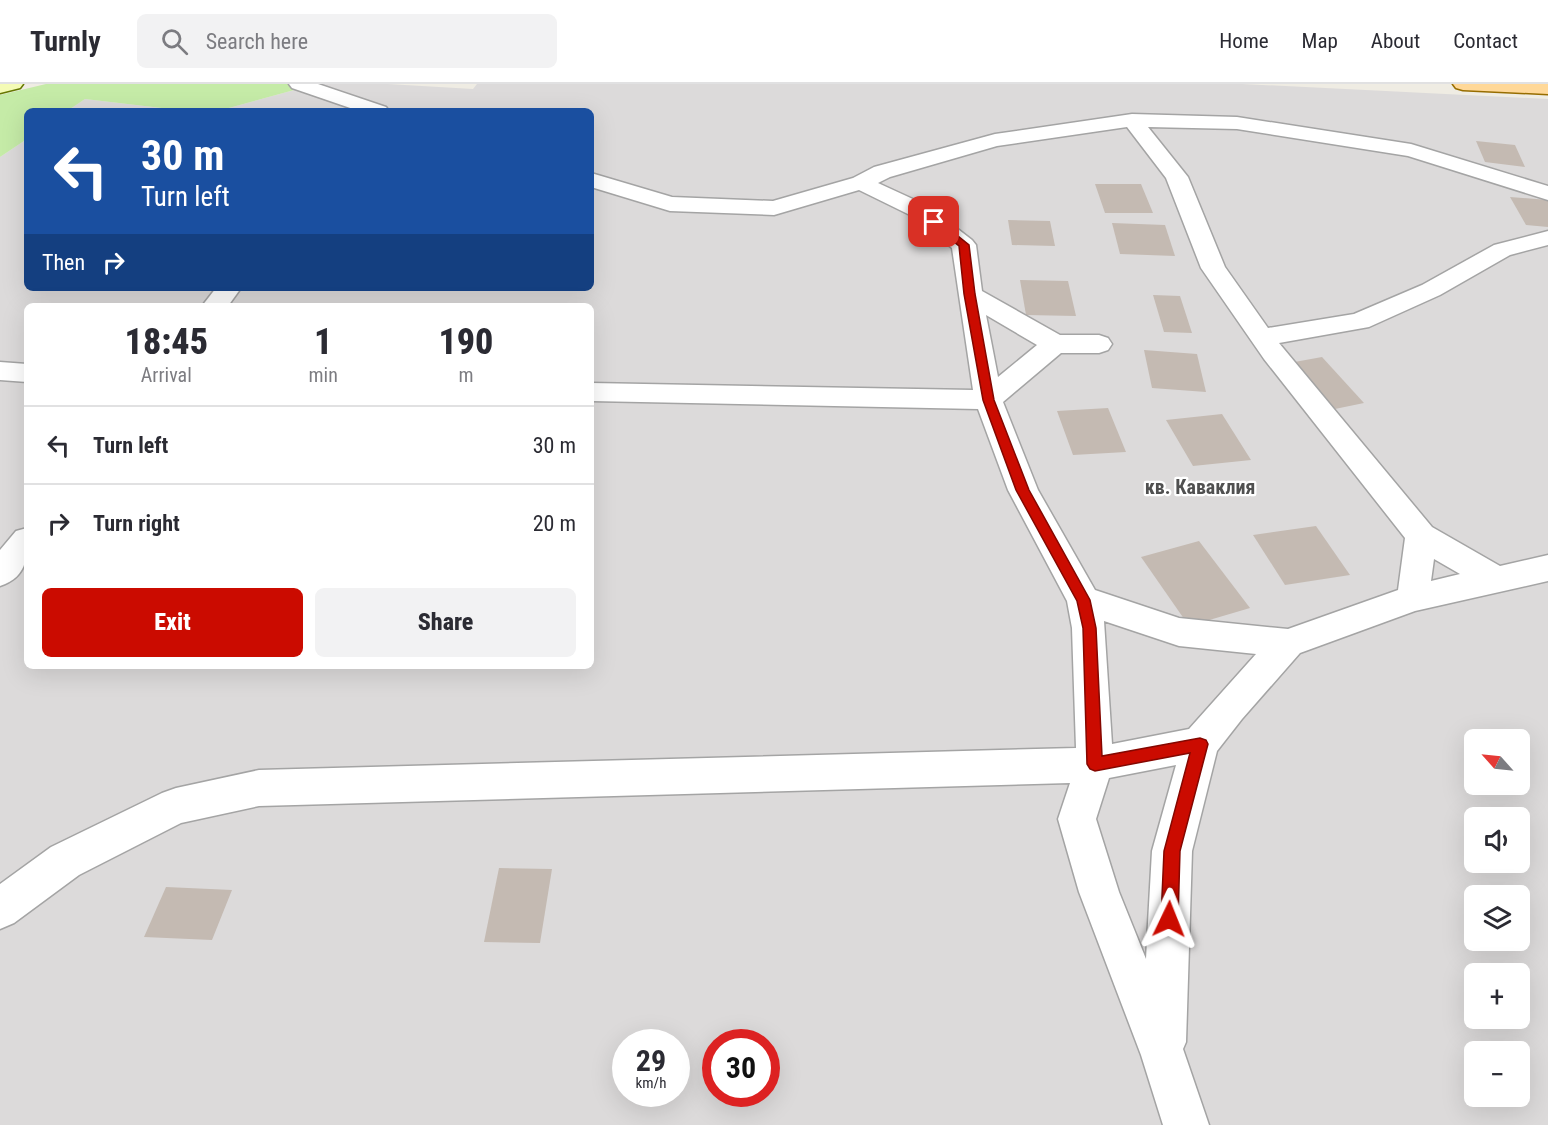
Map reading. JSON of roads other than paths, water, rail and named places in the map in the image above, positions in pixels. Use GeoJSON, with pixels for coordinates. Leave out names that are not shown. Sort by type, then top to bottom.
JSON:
{"type":"FeatureCollection","features":[{"type":"Feature","properties":{"kind":"main road"},"geometry":{"type":"LineString","coordinates":[[0,87],[13,84]]}},
{"type":"Feature","properties":{"kind":"main road"},"geometry":{"type":"LineString","coordinates":[[1463,84],[1548,88]]}},
{"type":"Feature","properties":{"kind":"street"},"geometry":{"type":"LineString","coordinates":[[299,84],[370,108]]}},
{"type":"Feature","properties":{"kind":"street"},"geometry":{"type":"LineString","coordinates":[[1132,120],[1177,177],[1213,268],[1262,337],[1421,536],[1497,580]]}},
{"type":"Feature","properties":{"kind":"street"},"geometry":{"type":"LineString","coordinates":[[594,181],[670,204],[774,208],[861,183],[882,172],[995,140],[1132,120],[1237,123],[1411,150],[1548,193]]}},
{"type":"Feature","properties":{"kind":"street"},"geometry":{"type":"LineString","coordinates":[[861,183],[920,211],[964,245],[988,400],[1023,490],[1083,600],[1089,628],[1095,764],[1077,819],[1100,892],[1163,1055],[1186,1125]]}},
{"type":"Feature","properties":{"kind":"street"},"geometry":{"type":"LineString","coordinates":[[1262,337],[1360,321],[1431,290],[1502,250],[1548,238]]}},
{"type":"Feature","properties":{"kind":"street"},"geometry":{"type":"LineString","coordinates":[[217,303],[227,291]]}},
{"type":"Feature","properties":{"kind":"street"},"geometry":{"type":"LineString","coordinates":[[970,294],[1055,344],[1099,344]]}},
{"type":"Feature","properties":{"kind":"street"},"geometry":{"type":"LineString","coordinates":[[594,392],[988,400],[1055,344]]}},
{"type":"Feature","properties":{"kind":"street"},"geometry":{"type":"LineString","coordinates":[[0,371],[24,373]]}},
{"type":"Feature","properties":{"kind":"street"},"geometry":{"type":"LineString","coordinates":[[1413,598],[1421,536]]}},
{"type":"Feature","properties":{"kind":"street"},"geometry":{"type":"LineString","coordinates":[[0,573],[24,544]]}},
{"type":"Feature","properties":{"kind":"street"},"geometry":{"type":"LineString","coordinates":[[1083,600],[1179,632],[1288,643],[1413,598],[1548,568]]}},
{"type":"Feature","properties":{"kind":"street"},"geometry":{"type":"LineString","coordinates":[[1163,1055],[1172,851],[1200,744],[1288,643]]}},
{"type":"Feature","properties":{"kind":"street"},"geometry":{"type":"LineString","coordinates":[[0,909],[65,861],[176,806],[259,788],[1095,764],[1200,744]]}},
{"type":"Feature","properties":{"kind":"district","name":"кв. Каваклия"},"geometry":{"type":"Point","coordinates":[1200,487]}}]}
